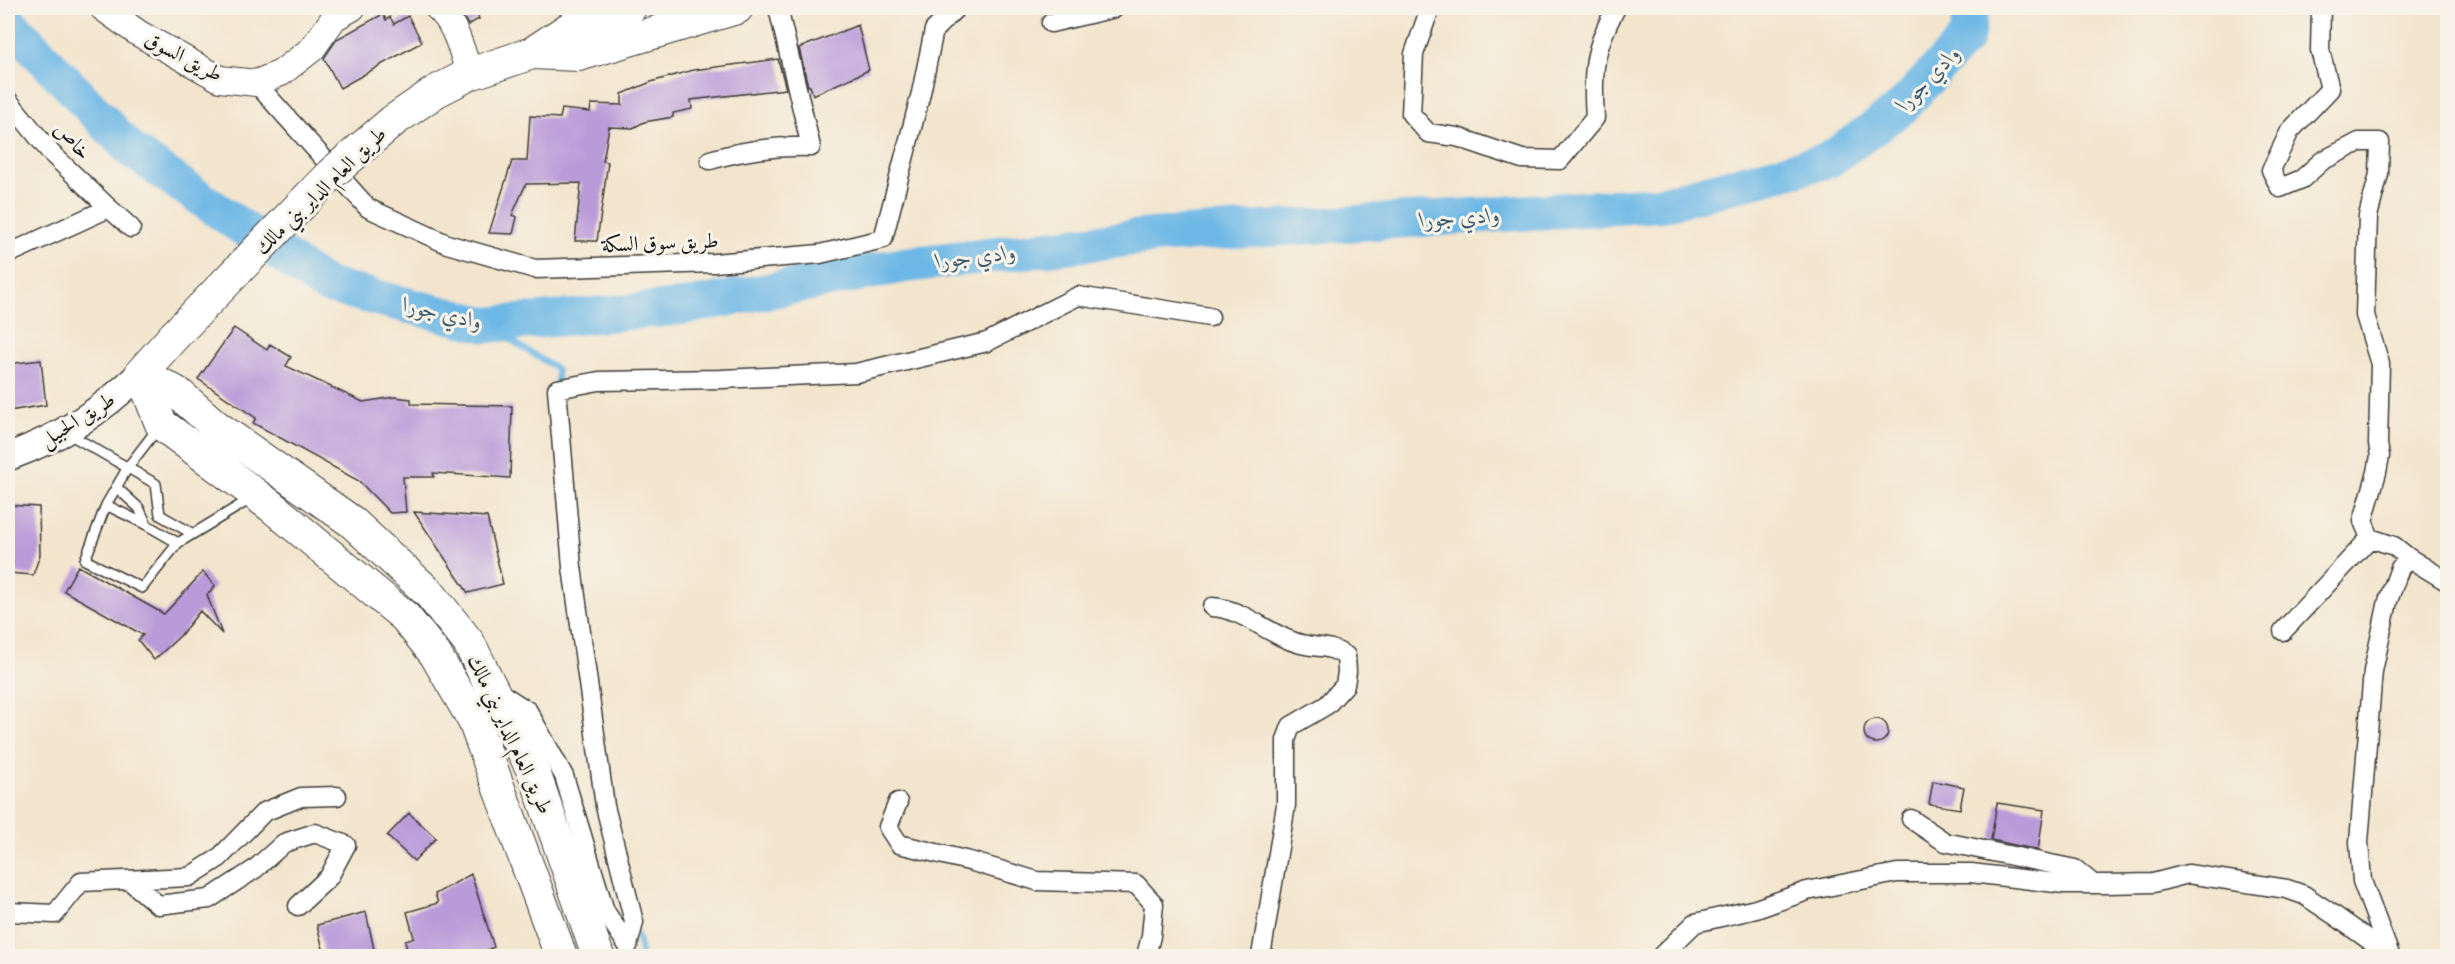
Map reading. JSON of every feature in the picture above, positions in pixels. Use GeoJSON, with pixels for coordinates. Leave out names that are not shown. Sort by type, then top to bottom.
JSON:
{"type":"FeatureCollection","features":[{"type":"Feature","properties":{"kind":"highway","name":"طريق العام الداير بني مالك"},"geometry":{"type":"LineString","coordinates":[[532,53],[579,55],[737,8]]}},
{"type":"Feature","properties":{"kind":"highway","name":"طريق العام الداير بني مالك"},"geometry":{"type":"LineString","coordinates":[[598,957],[535,775],[469,643],[430,594],[352,522],[217,427],[179,394],[141,373],[331,174],[393,121],[435,92],[470,74],[532,53],[573,26],[617,9]]}},
{"type":"Feature","properties":{"kind":"highway"},"geometry":{"type":"LineString","coordinates":[[141,373],[161,424]]}},
{"type":"Feature","properties":{"kind":"highway","name":"طريق العام الداير بني مالك"},"geometry":{"type":"LineString","coordinates":[[161,424],[256,495],[405,617],[435,654],[474,721],[561,957]]}},
{"type":"Feature","properties":{"kind":"main road","name":"طريق الحبيل"},"geometry":{"type":"LineString","coordinates":[[8,457],[64,431],[104,407],[141,373]]}},
{"type":"Feature","properties":{"kind":"street","name":"طريق السوق"},"geometry":{"type":"LineString","coordinates":[[103,8],[138,33],[220,79],[256,83]]}},
{"type":"Feature","properties":{"kind":"street"},"geometry":{"type":"LineString","coordinates":[[256,83],[280,73],[312,49],[334,18],[352,8]]}},
{"type":"Feature","properties":{"kind":"street"},"geometry":{"type":"LineString","coordinates":[[438,8],[455,34],[470,74]]}},
{"type":"Feature","properties":{"kind":"street"},"geometry":{"type":"LineString","coordinates":[[710,160],[740,151],[780,146],[811,147],[778,8]]}},
{"type":"Feature","properties":{"kind":"street","name":"طريق سوق السكة"},"geometry":{"type":"LineString","coordinates":[[256,83],[368,208],[447,244],[535,269],[714,262],[820,254],[883,239],[921,93],[934,30],[956,8]]}},
{"type":"Feature","properties":{"kind":"street"},"geometry":{"type":"LineString","coordinates":[[1051,23],[1115,8]]}},
{"type":"Feature","properties":{"kind":"street"},"geometry":{"type":"LineString","coordinates":[[1430,8],[1414,54],[1411,114],[1428,133],[1457,137],[1522,159],[1560,160],[1595,118],[1593,74],[1602,33],[1616,8]]}},
{"type":"Feature","properties":{"kind":"street"},"geometry":{"type":"LineString","coordinates":[[2321,8],[2320,50],[2330,89],[2290,131],[2271,170],[2280,188],[2302,179],[2322,161],[2359,142],[2380,142],[2379,174],[2368,216],[2365,315],[2380,364],[2378,444],[2380,456],[2363,521],[2370,538],[2394,546],[2448,582]]}},
{"type":"Feature","properties":{"kind":"street","name":"خاص"},"geometry":{"type":"LineString","coordinates":[[8,100],[51,153],[131,228]]}},
{"type":"Feature","properties":{"kind":"street"},"geometry":{"type":"LineString","coordinates":[[8,254],[109,208]]}},
{"type":"Feature","properties":{"kind":"street"},"geometry":{"type":"LineString","coordinates":[[493,688],[528,711],[564,776],[605,911],[628,946],[634,922],[605,806],[572,567],[557,389],[599,381],[856,373],[987,342],[1078,296],[1210,317]]}},
{"type":"Feature","properties":{"kind":"street"},"geometry":{"type":"LineString","coordinates":[[2283,631],[2370,538]]}},
{"type":"Feature","properties":{"kind":"street"},"geometry":{"type":"LineString","coordinates":[[2391,956],[2362,881],[2360,842],[2373,671],[2388,601],[2400,568],[2409,558]]}},
{"type":"Feature","properties":{"kind":"street"},"geometry":{"type":"LineString","coordinates":[[1212,606],[1228,608],[1279,635],[1302,644],[1331,647],[1346,656],[1345,685],[1327,705],[1292,726],[1286,740],[1286,805],[1261,957]]}},
{"type":"Feature","properties":{"kind":"street"},"geometry":{"type":"LineString","coordinates":[[8,912],[55,915],[81,882],[189,877],[219,858],[264,812],[301,797],[337,796]]}},
{"type":"Feature","properties":{"kind":"street"},"geometry":{"type":"LineString","coordinates":[[898,802],[888,827],[899,844],[1037,881],[1136,884],[1154,904],[1151,936],[1146,957]]}},
{"type":"Feature","properties":{"kind":"street"},"geometry":{"type":"LineString","coordinates":[[1911,819],[1945,842],[2075,869],[2092,883]]}},
{"type":"Feature","properties":{"kind":"street"},"geometry":{"type":"LineString","coordinates":[[130,880],[158,905],[209,899],[255,869],[284,843],[315,833],[346,845],[329,877],[298,906]]}},
{"type":"Feature","properties":{"kind":"street"},"geometry":{"type":"LineString","coordinates":[[1661,957],[1695,923],[1756,909],[1807,891],[1897,873],[1971,873],[2064,884],[2153,883],[2188,874],[2287,889],[2311,900],[2391,956]]}},
{"type":"Feature","properties":{"kind":"lane"},"geometry":{"type":"LineString","coordinates":[[161,424],[128,467],[106,505],[86,560],[142,588],[178,543],[256,495]]}},
{"type":"Feature","properties":{"kind":"lane"},"geometry":{"type":"LineString","coordinates":[[64,431],[156,484],[160,515],[193,534]]}},
{"type":"Feature","properties":{"kind":"lane"},"geometry":{"type":"LineString","coordinates":[[116,487],[139,508],[147,525]]}},
{"type":"Feature","properties":{"kind":"lane"},"geometry":{"type":"LineString","coordinates":[[106,505],[178,543]]}},
{"type":"Feature","properties":{"kind":"building"},"geometry":{"type":"Polygon","coordinates":[[[458,8],[475,8],[479,19],[468,25],[458,8]]]}},
{"type":"Feature","properties":{"kind":"building"},"geometry":{"type":"Polygon","coordinates":[[[383,14],[386,20],[390,17],[394,24],[408,16],[422,42],[340,88],[324,58],[337,39],[383,14]]]}},
{"type":"Feature","properties":{"kind":"building"},"geometry":{"type":"Polygon","coordinates":[[[858,25],[869,70],[813,95],[808,86],[799,48],[858,25]]]}},
{"type":"Feature","properties":{"kind":"building"},"geometry":{"type":"Polygon","coordinates":[[[778,59],[786,89],[691,100],[692,109],[673,113],[673,117],[644,122],[633,128],[609,127],[603,161],[608,162],[597,241],[575,241],[581,183],[526,184],[512,215],[517,217],[513,234],[489,233],[512,161],[527,161],[530,116],[560,118],[562,109],[590,112],[591,104],[622,105],[622,94],[651,82],[693,70],[778,59]]]}},
{"type":"Feature","properties":{"kind":"building"},"geometry":{"type":"Polygon","coordinates":[[[234,328],[267,350],[270,344],[291,357],[286,366],[363,402],[395,397],[411,399],[411,404],[512,406],[510,478],[433,473],[434,477],[403,477],[406,512],[390,513],[359,481],[253,423],[256,418],[198,379],[234,328]]]}},
{"type":"Feature","properties":{"kind":"building"},"geometry":{"type":"Polygon","coordinates":[[[41,360],[46,405],[8,411],[8,364],[41,360]]]}},
{"type":"Feature","properties":{"kind":"building"},"geometry":{"type":"Polygon","coordinates":[[[8,505],[39,507],[40,555],[33,575],[8,573],[8,505]]]}},
{"type":"Feature","properties":{"kind":"building"},"geometry":{"type":"Polygon","coordinates":[[[414,512],[487,517],[503,584],[468,593],[414,512]]]}},
{"type":"Feature","properties":{"kind":"building"},"geometry":{"type":"Polygon","coordinates":[[[78,566],[164,614],[203,572],[215,586],[207,595],[222,634],[200,611],[180,636],[154,660],[138,640],[143,635],[64,591],[78,566]]]}},
{"type":"Feature","properties":{"kind":"building"},"geometry":{"type":"Polygon","coordinates":[[[1871,719],[1881,719],[1888,726],[1888,736],[1881,743],[1871,743],[1864,736],[1864,726],[1871,719]]]}},
{"type":"Feature","properties":{"kind":"building"},"geometry":{"type":"Polygon","coordinates":[[[1933,781],[1964,787],[1960,809],[1929,804],[1933,781]]]}},
{"type":"Feature","properties":{"kind":"building"},"geometry":{"type":"Polygon","coordinates":[[[1997,803],[2044,810],[2038,850],[1991,840],[1997,803]]]}},
{"type":"Feature","properties":{"kind":"building"},"geometry":{"type":"Polygon","coordinates":[[[409,813],[436,838],[414,861],[387,836],[409,813]]]}},
{"type":"Feature","properties":{"kind":"building"},"geometry":{"type":"Polygon","coordinates":[[[471,874],[494,947],[470,957],[408,957],[405,940],[414,938],[407,912],[438,903],[435,894],[471,874]]]}},
{"type":"Feature","properties":{"kind":"building"},"geometry":{"type":"Polygon","coordinates":[[[366,912],[375,954],[365,957],[325,957],[317,925],[366,912]]]}},
{"type":"Feature","properties":{"kind":"waterway","name":"وادي جورا"},"geometry":{"type":"LineString","coordinates":[[8,21],[131,150],[325,285],[487,325],[683,307],[905,265],[1151,236],[1662,204],[1829,160],[1900,109],[1966,38],[1972,8]]}},
{"type":"Feature","properties":{"kind":"waterway"},"geometry":{"type":"LineString","coordinates":[[487,325],[557,369],[557,386]]}},
{"type":"Feature","properties":{"kind":"waterway"},"geometry":{"type":"LineString","coordinates":[[637,934],[642,956]]}}]}
